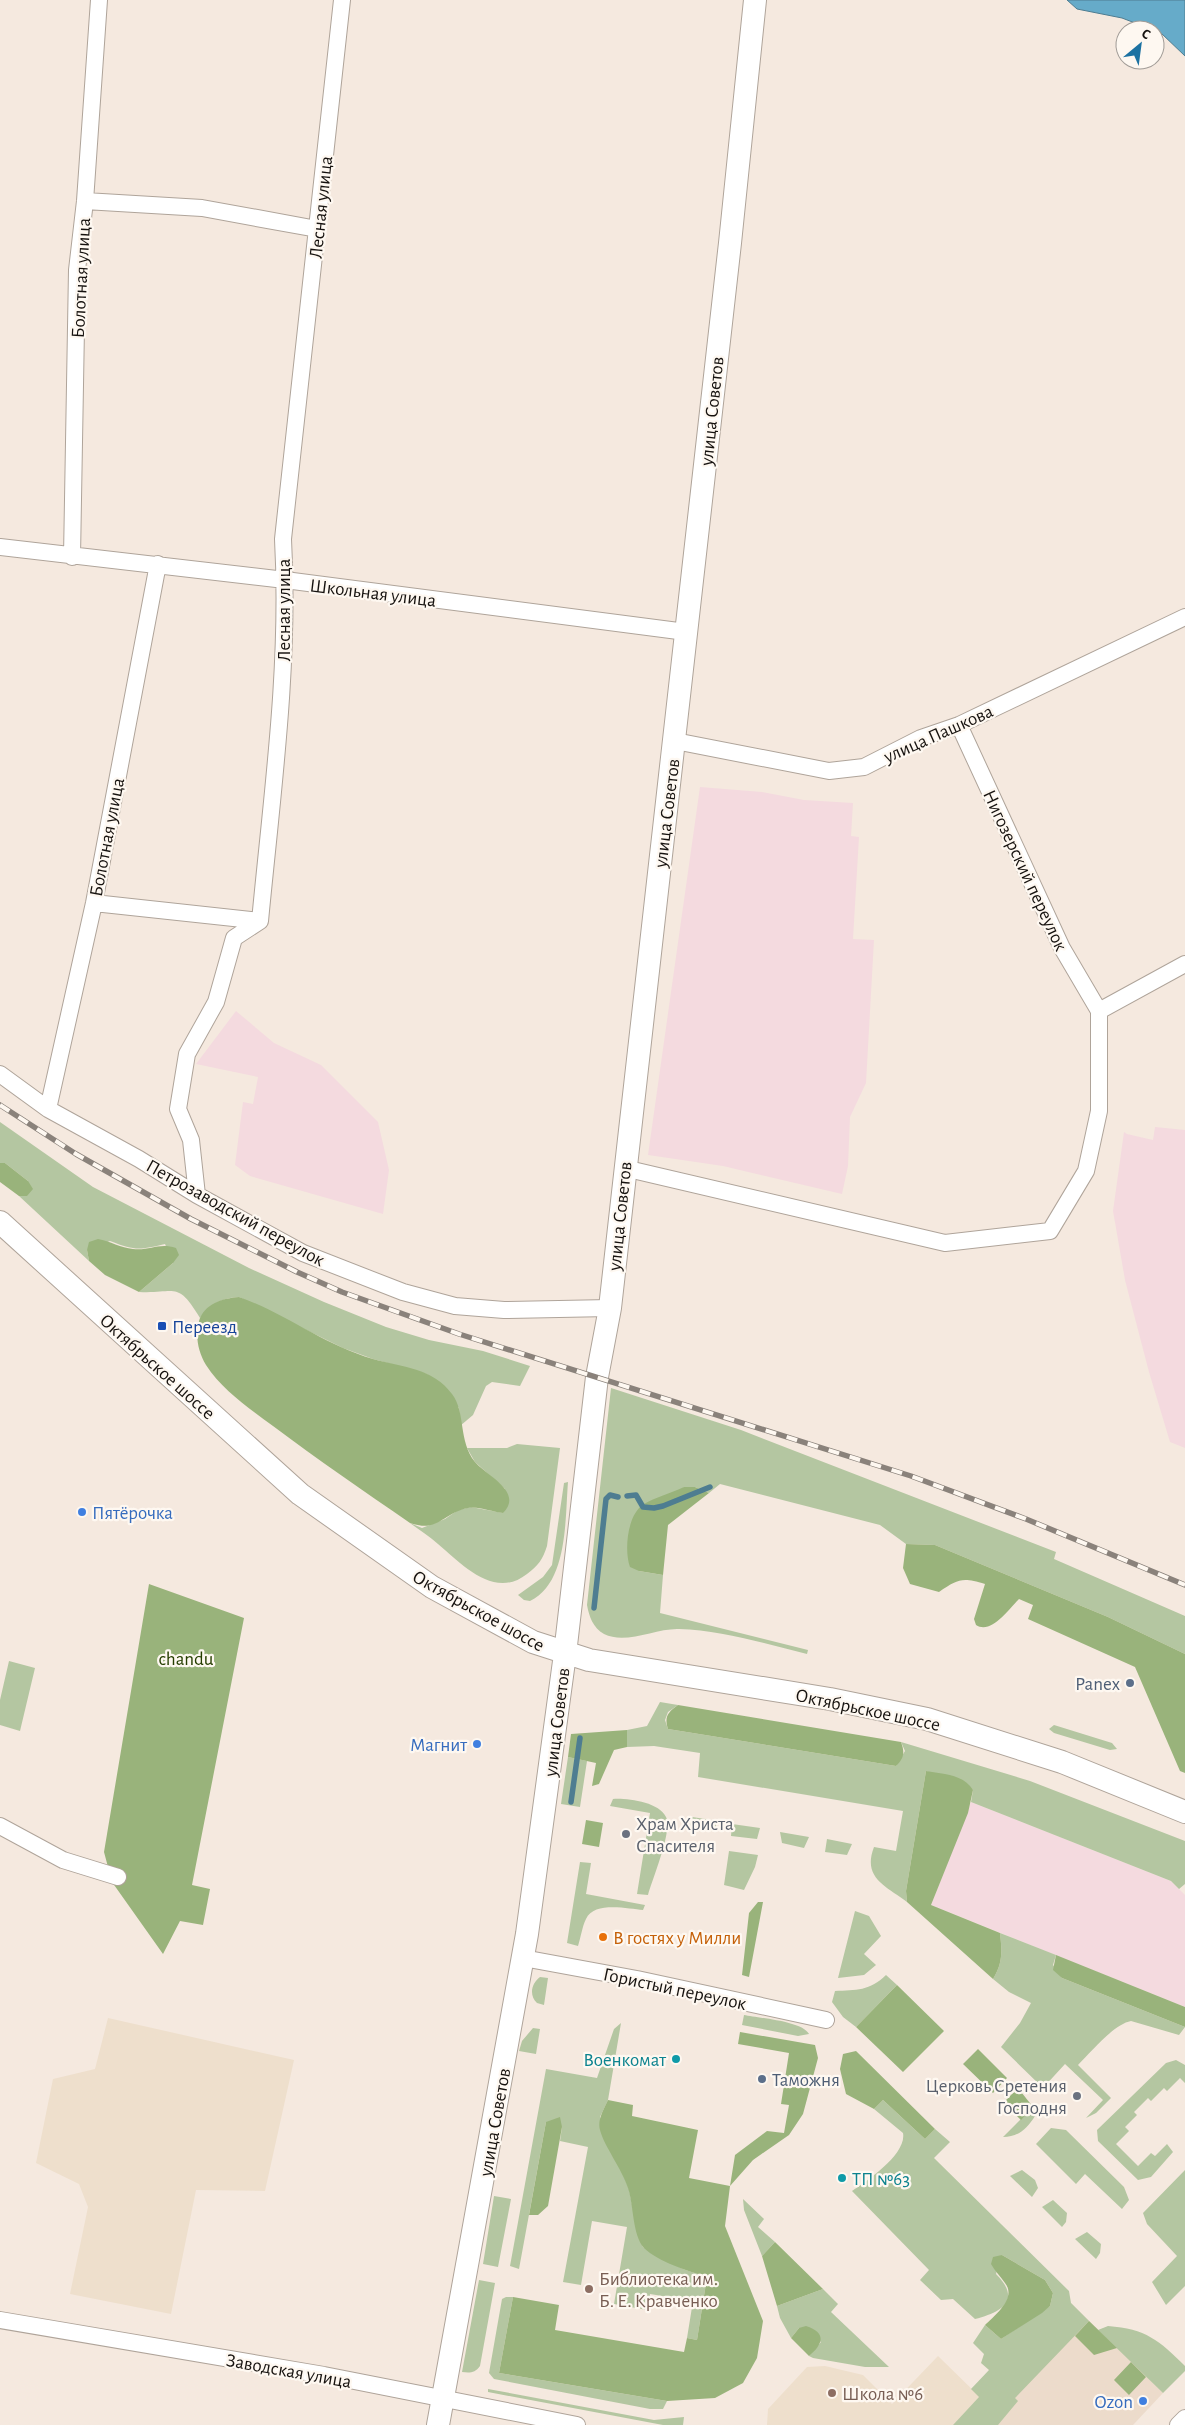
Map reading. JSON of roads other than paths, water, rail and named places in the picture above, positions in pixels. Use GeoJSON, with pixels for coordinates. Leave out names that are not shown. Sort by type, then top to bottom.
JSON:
{"type":"FeatureCollection","features":[{"type":"Feature","properties":{"kind":"main road","name":"улица Советов"},"geometry":{"type":"LineString","coordinates":[[438,2425],[523,1958],[565,1654],[597,1377],[610,1308],[624,1168],[675,742],[755,0]]}},
{"type":"Feature","properties":{"kind":"main road","name":"Октябрьское шоссе"},"geometry":{"type":"LineString","coordinates":[[0,1222],[300,1494],[432,1587],[512,1632],[565,1654],[639,1669],[845,1701],[927,1719],[1062,1762],[1185,1812]]}},
{"type":"Feature","properties":{"kind":"street","name":"Болотная улица"},"geometry":{"type":"LineString","coordinates":[[72,557],[76,270],[85,201],[99,0]]}},
{"type":"Feature","properties":{"kind":"street","name":"Лесная улица"},"geometry":{"type":"LineString","coordinates":[[260,921],[282,695],[285,580],[283,539],[342,0]]}},
{"type":"Feature","properties":{"kind":"street"},"geometry":{"type":"LineString","coordinates":[[85,201],[202,208],[317,229]]}},
{"type":"Feature","properties":{"kind":"street","name":"Школьная улица"},"geometry":{"type":"LineString","coordinates":[[0,547],[72,557],[158,564],[686,632]]}},
{"type":"Feature","properties":{"kind":"street","name":"Болотная улица"},"geometry":{"type":"LineString","coordinates":[[48,1109],[94,903],[158,564]]}},
{"type":"Feature","properties":{"kind":"street","name":"улица Пашкова"},"geometry":{"type":"LineString","coordinates":[[675,742],[829,771],[864,767],[921,738],[959,725],[1185,617]]}},
{"type":"Feature","properties":{"kind":"street","name":"Нигозерский переулок"},"geometry":{"type":"LineString","coordinates":[[959,725],[1062,948],[1099,1011]]}},
{"type":"Feature","properties":{"kind":"street"},"geometry":{"type":"LineString","coordinates":[[94,903],[260,921]]}},
{"type":"Feature","properties":{"kind":"street"},"geometry":{"type":"LineString","coordinates":[[197,1195],[191,1140],[178,1109],[187,1054],[216,1002],[234,938],[260,921]]}},
{"type":"Feature","properties":{"kind":"street"},"geometry":{"type":"LineString","coordinates":[[624,1168],[945,1243],[1050,1231],[1086,1171],[1099,1111],[1099,1011],[1185,964]]}},
{"type":"Feature","properties":{"kind":"street","name":"Петрозаводский переулок"},"geometry":{"type":"LineString","coordinates":[[0,1074],[48,1109],[197,1195],[303,1253],[420,1297],[455,1306],[504,1310],[610,1308]]}},
{"type":"Feature","properties":{"kind":"street"},"geometry":{"type":"LineString","coordinates":[[0,1826],[63,1860],[118,1877]]}},
{"type":"Feature","properties":{"kind":"street","name":"Гористый переулок"},"geometry":{"type":"LineString","coordinates":[[523,1958],[645,1980],[826,2020]]}},
{"type":"Feature","properties":{"kind":"street","name":"Заводская улица"},"geometry":{"type":"LineString","coordinates":[[0,2320],[324,2375],[577,2425]]}},
{"type":"Feature","properties":{"kind":"street"},"geometry":{"type":"LineString","coordinates":[[1178,2425],[1185,2418]]}},
{"type":"Feature","properties":{"kind":"water"},"geometry":{"type":"Polygon","coordinates":[[[1067,0],[1185,0],[1185,56],[1165,37],[1165,20],[1127,20],[1077,9],[1067,0]]]}},
{"type":"Feature","properties":{"kind":"waterway"},"geometry":{"type":"LineString","coordinates":[[627,1496],[636,1495],[643,1507],[654,1508],[710,1487]]}},
{"type":"Feature","properties":{"kind":"waterway"},"geometry":{"type":"LineString","coordinates":[[594,1608],[606,1499],[610,1495],[618,1497]]}},
{"type":"Feature","properties":{"kind":"waterway"},"geometry":{"type":"LineString","coordinates":[[571,1802],[580,1738]]}},
{"type":"Feature","properties":{"kind":"railway"},"geometry":{"type":"LineString","coordinates":[[0,1105],[76,1154],[191,1219],[297,1272],[342,1292],[459,1334],[911,1476],[1026,1519],[1185,1585]]}},
{"type":"Feature","properties":{"kind":"place","name":"Переезд"},"geometry":{"type":"Point","coordinates":[162,1326]}},
{"type":"Feature","properties":{"kind":"place","name":"Пятёрочка"},"geometry":{"type":"Point","coordinates":[82,1512]}},
{"type":"Feature","properties":{"kind":"place","name":"Panex"},"geometry":{"type":"Point","coordinates":[1130,1683]}},
{"type":"Feature","properties":{"kind":"place","name":"Магнит"},"geometry":{"type":"Point","coordinates":[477,1744]}},
{"type":"Feature","properties":{"kind":"place","name":"Храм Христа Спасителя"},"geometry":{"type":"Point","coordinates":[626,1834]}},
{"type":"Feature","properties":{"kind":"place","name":"В гостях у Милли"},"geometry":{"type":"Point","coordinates":[603,1937]}},
{"type":"Feature","properties":{"kind":"place","name":"Военкомат"},"geometry":{"type":"Point","coordinates":[676,2059]}},
{"type":"Feature","properties":{"kind":"place","name":"Таможня"},"geometry":{"type":"Point","coordinates":[762,2079]}},
{"type":"Feature","properties":{"kind":"place","name":"Церковь Сретения Господня"},"geometry":{"type":"Point","coordinates":[1077,2096]}},
{"type":"Feature","properties":{"kind":"place","name":"ТП №63"},"geometry":{"type":"Point","coordinates":[842,2178]}},
{"type":"Feature","properties":{"kind":"place","name":"Библиотека им. Б. Е. Кравченко"},"geometry":{"type":"Point","coordinates":[589,2289]}},
{"type":"Feature","properties":{"kind":"place","name":"Школа №6"},"geometry":{"type":"Point","coordinates":[832,2393]}},
{"type":"Feature","properties":{"kind":"place","name":"Ozon"},"geometry":{"type":"Point","coordinates":[1143,2401]}},
{"type":"Feature","properties":{"kind":"park label","name":"chandu"},"geometry":{"type":"Point","coordinates":[186,1658]}}]}
